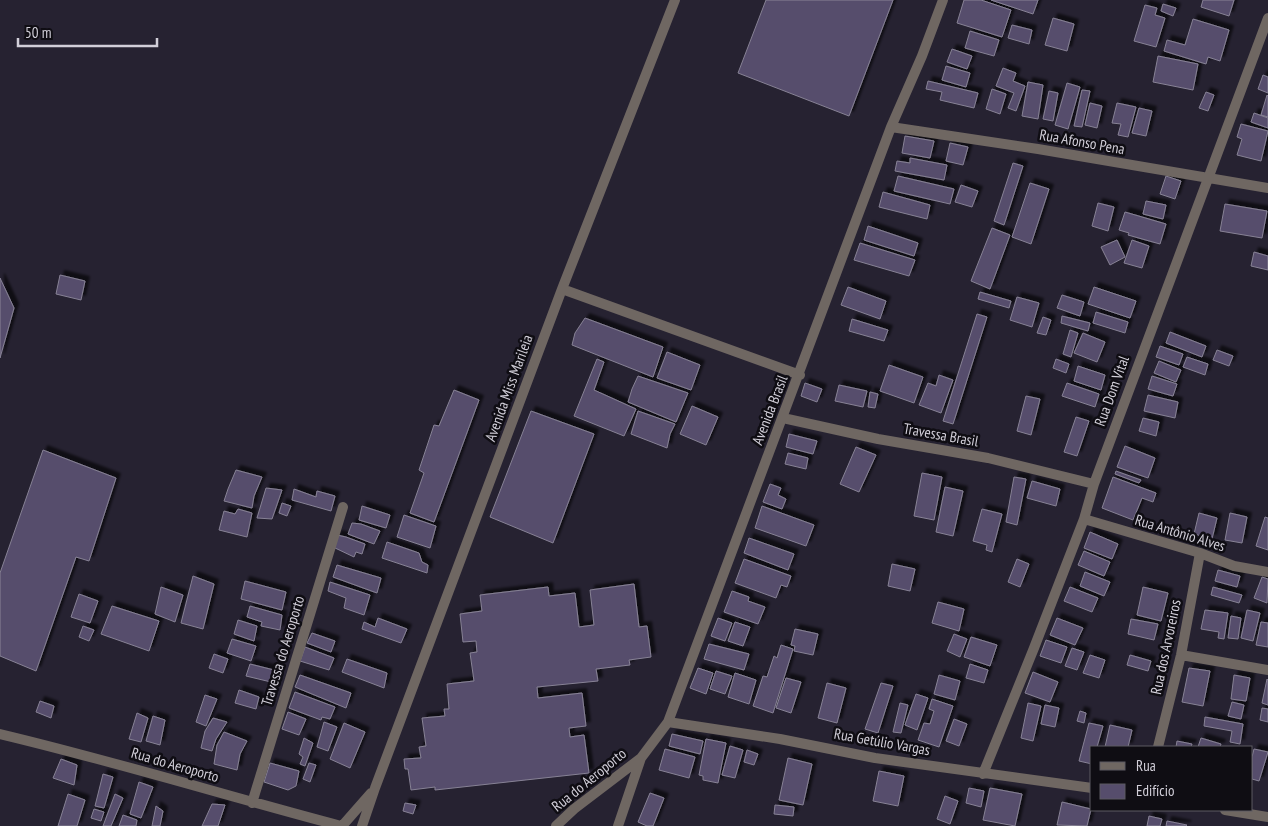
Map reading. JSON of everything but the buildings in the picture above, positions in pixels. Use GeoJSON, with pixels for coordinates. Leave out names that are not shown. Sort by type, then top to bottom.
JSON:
{"type":"FeatureCollection","features":[{"type":"Feature","properties":{"kind":"street","name":"Avenida Miss Marileia"},"geometry":{"type":"LineString","coordinates":[[362,826],[374,788],[562,289],[675,0]]}},
{"type":"Feature","properties":{"kind":"street","name":"Avenida Brasil"},"geometry":{"type":"LineString","coordinates":[[618,826],[641,758],[668,722],[800,375],[891,127],[922,56],[942,0]]}},
{"type":"Feature","properties":{"kind":"street","name":"Rua Dom Vital"},"geometry":{"type":"LineString","coordinates":[[983,774],[1084,519],[1094,484],[1268,18]]}},
{"type":"Feature","properties":{"kind":"street","name":"Rua Afonso Pena"},"geometry":{"type":"LineString","coordinates":[[891,127],[1268,188]]}},
{"type":"Feature","properties":{"kind":"street"},"geometry":{"type":"LineString","coordinates":[[562,289],[800,375]]}},
{"type":"Feature","properties":{"kind":"street","name":"Travessa Brasil"},"geometry":{"type":"LineString","coordinates":[[783,418],[988,458],[1094,484]]}},
{"type":"Feature","properties":{"kind":"street","name":"Travessa do Aeroporto"},"geometry":{"type":"LineString","coordinates":[[252,803],[343,507]]}},
{"type":"Feature","properties":{"kind":"street","name":"Rua Antônio Alves"},"geometry":{"type":"LineString","coordinates":[[1084,519],[1200,553],[1234,566],[1268,572]]}},
{"type":"Feature","properties":{"kind":"street","name":"Rua dos Arvoreiros"},"geometry":{"type":"LineString","coordinates":[[1158,746],[1181,655],[1200,553]]}},
{"type":"Feature","properties":{"kind":"street"},"geometry":{"type":"LineString","coordinates":[[1181,655],[1268,670]]}},
{"type":"Feature","properties":{"kind":"street","name":"Rua Getúlio Vargas"},"geometry":{"type":"LineString","coordinates":[[668,722],[780,739],[875,758],[1090,788]]}},
{"type":"Feature","properties":{"kind":"street","name":"Rua do Aeroporto"},"geometry":{"type":"LineString","coordinates":[[0,734],[62,748],[252,803],[341,826]]}},
{"type":"Feature","properties":{"kind":"street","name":"Rua do Aeroporto"},"geometry":{"type":"LineString","coordinates":[[556,826],[574,809],[641,758]]}},
{"type":"Feature","properties":{"kind":"street","name":"Avenida Miss Marileia"},"geometry":{"type":"LineString","coordinates":[[341,826],[374,788]]}},
{"type":"Feature","properties":{"kind":"street"},"geometry":{"type":"LineString","coordinates":[[1231,811],[1268,817]]}}]}
